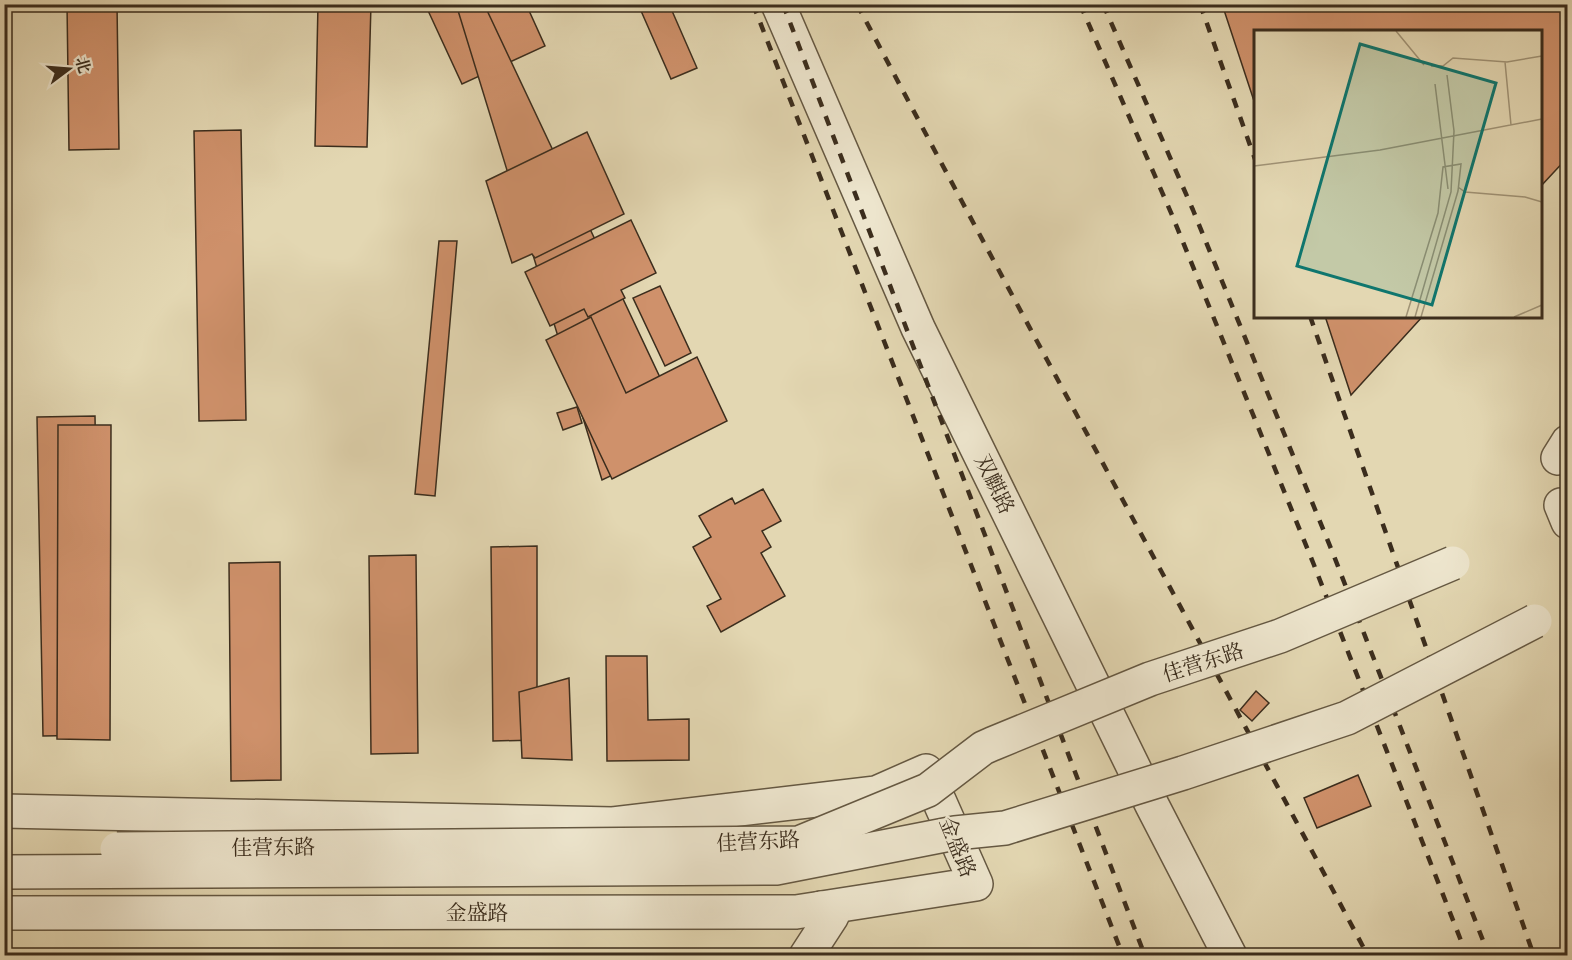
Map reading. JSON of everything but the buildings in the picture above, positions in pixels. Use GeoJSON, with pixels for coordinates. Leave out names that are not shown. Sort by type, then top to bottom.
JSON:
{"type":"FeatureCollection","features":[{"type":"Feature","properties":{"kind":"street","name":"双麒路"},"geometry":{"type":"LineString","coordinates":[[778,4],[918,328],[1100,699],[1230,956]]}},
{"type":"Feature","properties":{"kind":"street","name":"佳营东路"},"geometry":{"type":"LineString","coordinates":[[4,850],[799,843],[928,790],[983,748],[1150,679],[1280,636],[1453,563]]}},
{"type":"Feature","properties":{"kind":"street"},"geometry":{"type":"LineString","coordinates":[[4,872],[776,868],[955,833],[1005,828],[1143,785],[1347,718],[1535,621]]}},
{"type":"Feature","properties":{"kind":"street","name":"金盛路"},"geometry":{"type":"LineString","coordinates":[[4,811],[613,824],[876,794],[926,771],[976,884],[796,912],[4,913]]}},
{"type":"Feature","properties":{"kind":"street"},"geometry":{"type":"LineString","coordinates":[[806,956],[832,916],[821,908]]}},
{"type":"Feature","properties":{"kind":"railway"},"geometry":{"type":"LineString","coordinates":[[753,4],[1123,956]]}},
{"type":"Feature","properties":{"kind":"railway"},"geometry":{"type":"LineString","coordinates":[[783,4],[1145,956]]}},
{"type":"Feature","properties":{"kind":"railway"},"geometry":{"type":"LineString","coordinates":[[857,4],[1368,956]]}},
{"type":"Feature","properties":{"kind":"railway"},"geometry":{"type":"LineString","coordinates":[[1080,4],[1172,215],[1314,565],[1467,956]]}},
{"type":"Feature","properties":{"kind":"railway"},"geometry":{"type":"LineString","coordinates":[[1103,4],[1193,210],[1334,556],[1489,956]]}},
{"type":"Feature","properties":{"kind":"railway"},"geometry":{"type":"LineString","coordinates":[[1200,4],[1254,156]]}},
{"type":"Feature","properties":{"kind":"railway"},"geometry":{"type":"LineString","coordinates":[[1311,318],[1534,956]]}}]}
